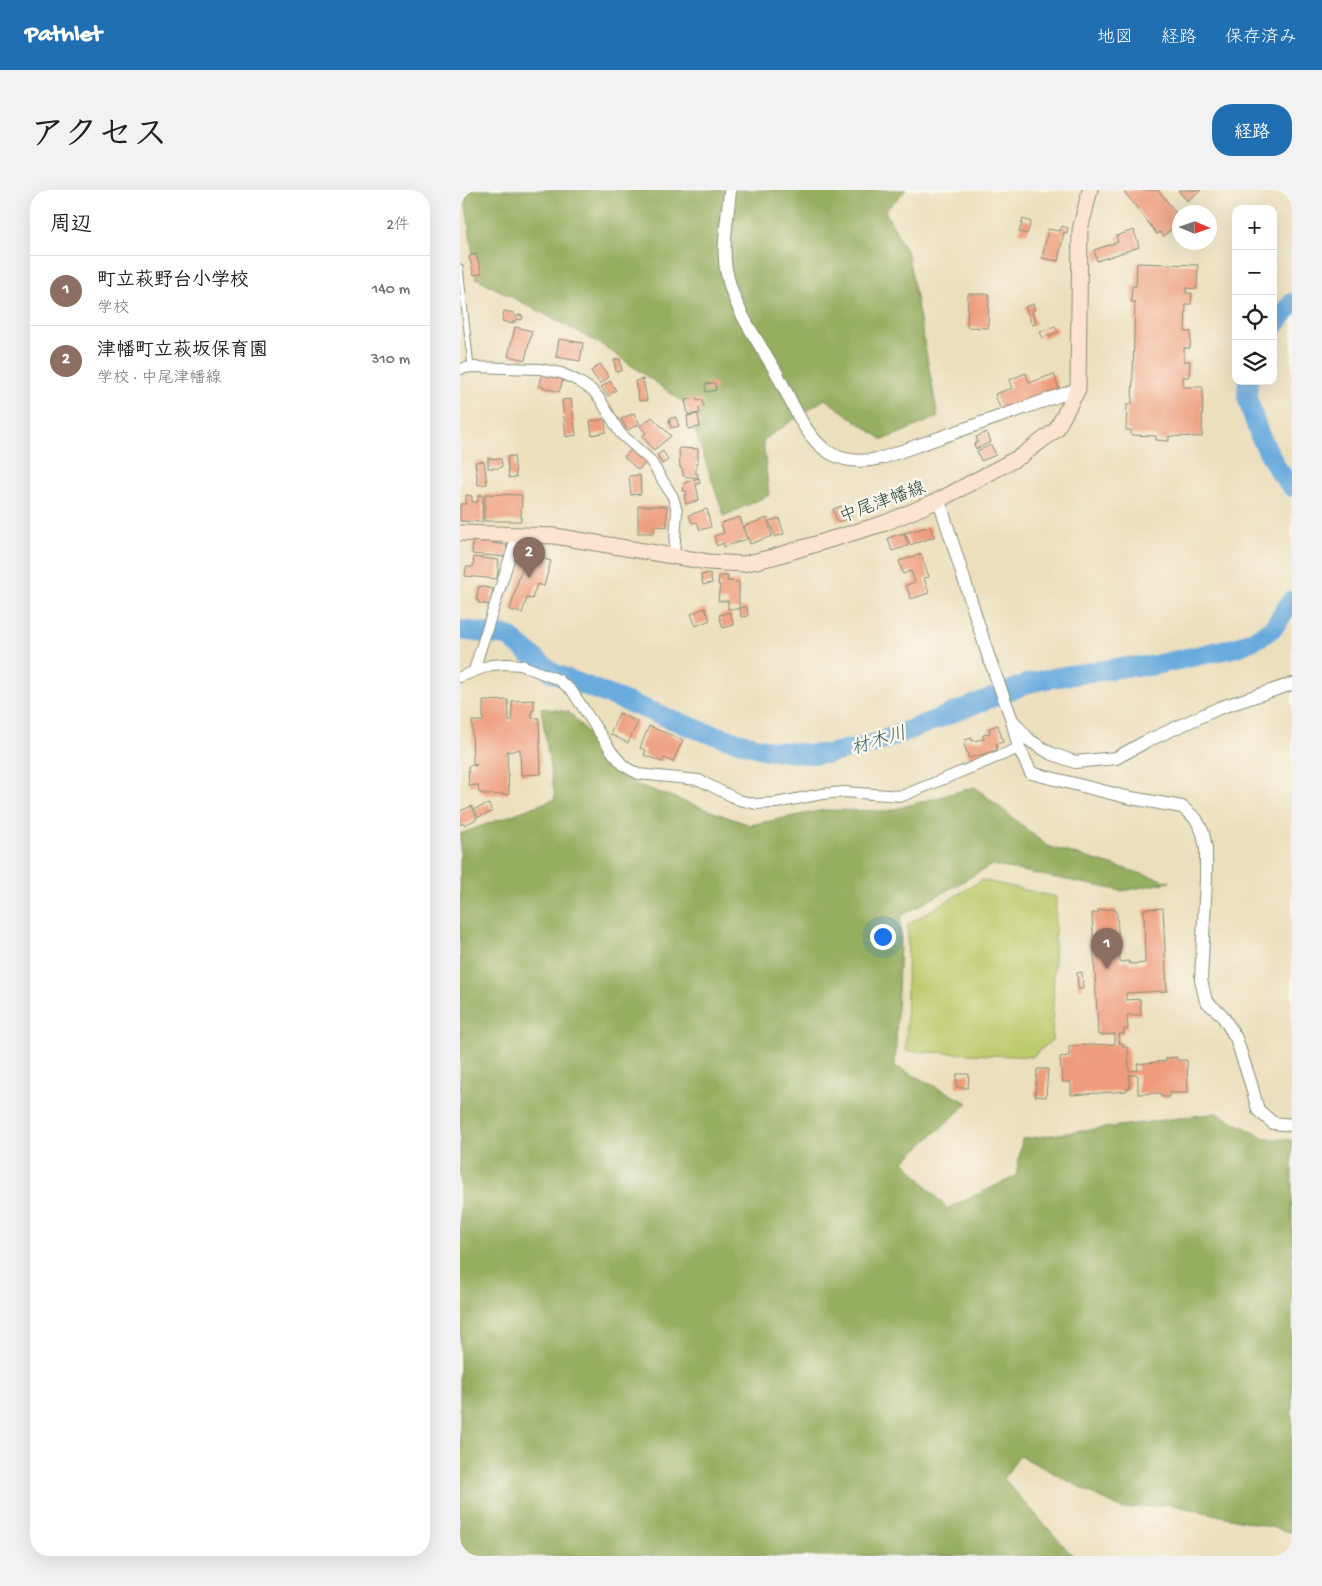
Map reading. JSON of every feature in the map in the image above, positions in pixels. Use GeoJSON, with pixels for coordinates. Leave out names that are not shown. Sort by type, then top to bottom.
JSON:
{"type":"FeatureCollection","features":[{"type":"Feature","properties":{"kind":"main road","name":"中尾津幡線"},"geometry":{"type":"LineString","coordinates":[[460,533],[555,536],[708,562],[743,564],[773,557],[885,523],[939,500],[1021,456],[1056,430],[1078,389],[1080,230],[1090,190]]}},
{"type":"Feature","properties":{"kind":"street"},"geometry":{"type":"LineString","coordinates":[[730,190],[725,256],[726,272],[741,316],[775,370],[806,428],[816,442],[831,453],[848,460],[868,462],[1078,389]]}},
{"type":"Feature","properties":{"kind":"street"},"geometry":{"type":"LineString","coordinates":[[465,368],[540,369],[561,374],[578,381],[592,390],[600,399],[620,433],[650,460],[673,496],[677,511],[674,555]]}},
{"type":"Feature","properties":{"kind":"street"},"geometry":{"type":"LineString","coordinates":[[939,500],[988,654],[1012,720],[1019,748],[1031,774],[1126,797],[1182,807],[1196,819],[1203,833],[1206,849],[1201,980],[1206,1000],[1222,1015],[1236,1038],[1258,1110],[1273,1123],[1292,1125]]}},
{"type":"Feature","properties":{"kind":"street"},"geometry":{"type":"LineString","coordinates":[[474,670],[517,534]]}},
{"type":"Feature","properties":{"kind":"street"},"geometry":{"type":"LineString","coordinates":[[460,677],[491,665],[507,664],[521,665],[559,680],[572,691],[612,752],[624,766],[638,774],[699,780],[739,800],[756,804],[776,803],[822,794],[844,792],[902,796],[1019,748]]}},
{"type":"Feature","properties":{"kind":"street"},"geometry":{"type":"LineString","coordinates":[[1012,720],[1029,740],[1058,756],[1075,762],[1116,758],[1145,742],[1219,708],[1292,684]]}},
{"type":"Feature","properties":{"kind":"lane"},"geometry":{"type":"LineString","coordinates":[[460,267],[465,368]]}},
{"type":"Feature","properties":{"kind":"green space"},"geometry":{"type":"Polygon","coordinates":[[[464,190],[906,190],[885,211],[908,255],[938,417],[883,440],[825,399],[763,440],[769,495],[724,516],[686,404],[601,344],[476,278],[464,190]]]}},
{"type":"Feature","properties":{"kind":"green space"},"geometry":{"type":"Polygon","coordinates":[[[541,708],[569,712],[633,783],[750,825],[824,810],[888,811],[975,787],[1047,846],[1170,882],[1122,891],[992,865],[901,916],[895,1066],[968,1103],[904,1161],[947,1209],[1016,1176],[1022,1139],[1216,1113],[1265,1138],[1292,1140],[1292,1532],[1169,1504],[1122,1509],[1019,1455],[1004,1479],[1070,1553],[1075,1556],[460,1556],[460,834],[555,799],[541,708]]]}},
{"type":"Feature","properties":{"kind":"green space"},"geometry":{"type":"Polygon","coordinates":[[[982,880],[1056,897],[1052,1040],[1032,1057],[906,1051],[908,924],[982,880]]]}},
{"type":"Feature","properties":{"kind":"building"},"geometry":{"type":"Polygon","coordinates":[[[1123,190],[1158,190],[1172,208],[1172,229],[1163,236],[1160,232],[1157,234],[1123,190]]]}},
{"type":"Feature","properties":{"kind":"building"},"geometry":{"type":"Polygon","coordinates":[[[1178,190],[1201,190],[1187,201],[1178,190]]]}},
{"type":"Feature","properties":{"kind":"building"},"geometry":{"type":"Polygon","coordinates":[[[1023,219],[1031,222],[1027,234],[1019,232],[1023,219]]]}},
{"type":"Feature","properties":{"kind":"building"},"geometry":{"type":"Polygon","coordinates":[[[1062,226],[1068,228],[1067,233],[1064,232],[1058,261],[1042,258],[1048,229],[1060,231],[1062,226]]]}},
{"type":"Feature","properties":{"kind":"building"},"geometry":{"type":"Polygon","coordinates":[[[1134,230],[1139,247],[1097,261],[1094,250],[1118,242],[1116,236],[1134,230]]]}},
{"type":"Feature","properties":{"kind":"building"},"geometry":{"type":"Polygon","coordinates":[[[476,254],[482,273],[474,275],[469,256],[476,254]]]}},
{"type":"Feature","properties":{"kind":"building"},"geometry":{"type":"Polygon","coordinates":[[[1137,263],[1198,265],[1197,289],[1186,288],[1186,293],[1192,293],[1191,304],[1186,304],[1185,332],[1191,332],[1190,348],[1184,348],[1184,361],[1190,361],[1189,377],[1183,377],[1183,387],[1203,387],[1202,437],[1169,436],[1169,441],[1156,440],[1156,436],[1131,435],[1131,430],[1126,430],[1127,404],[1132,404],[1135,302],[1131,302],[1132,286],[1136,286],[1137,263]]]}},
{"type":"Feature","properties":{"kind":"building"},"geometry":{"type":"Polygon","coordinates":[[[968,294],[989,294],[988,328],[967,327],[968,294]]]}},
{"type":"Feature","properties":{"kind":"building"},"geometry":{"type":"Polygon","coordinates":[[[1033,304],[1035,309],[1032,311],[1036,324],[1032,325],[1025,307],[1033,304]]]}},
{"type":"Feature","properties":{"kind":"building"},"geometry":{"type":"Polygon","coordinates":[[[504,311],[514,313],[514,316],[517,317],[518,315],[523,316],[522,320],[516,319],[516,322],[513,321],[513,324],[502,321],[504,311]]]}},
{"type":"Feature","properties":{"kind":"building"},"geometry":{"type":"Polygon","coordinates":[[[1055,326],[1058,332],[1043,338],[1040,332],[1055,326]]]}},
{"type":"Feature","properties":{"kind":"building"},"geometry":{"type":"Polygon","coordinates":[[[515,327],[532,331],[525,360],[508,356],[515,327]]]}},
{"type":"Feature","properties":{"kind":"building"},"geometry":{"type":"Polygon","coordinates":[[[559,339],[583,343],[580,361],[556,357],[559,339]]]}},
{"type":"Feature","properties":{"kind":"building"},"geometry":{"type":"Polygon","coordinates":[[[620,359],[622,371],[616,372],[614,360],[620,359]]]}},
{"type":"Feature","properties":{"kind":"building"},"geometry":{"type":"Polygon","coordinates":[[[600,364],[609,377],[600,384],[591,371],[600,364]]]}},
{"type":"Feature","properties":{"kind":"building"},"geometry":{"type":"Polygon","coordinates":[[[543,373],[564,377],[559,392],[539,386],[543,373]]]}},
{"type":"Feature","properties":{"kind":"building"},"geometry":{"type":"Polygon","coordinates":[[[1026,373],[1029,383],[1054,374],[1059,389],[1001,411],[995,394],[1012,388],[1009,380],[1026,373]]]}},
{"type":"Feature","properties":{"kind":"building"},"geometry":{"type":"Polygon","coordinates":[[[643,379],[647,400],[639,401],[635,381],[643,379]]]}},
{"type":"Feature","properties":{"kind":"building"},"geometry":{"type":"Polygon","coordinates":[[[610,381],[616,390],[608,396],[601,387],[610,381]]]}},
{"type":"Feature","properties":{"kind":"building"},"geometry":{"type":"Polygon","coordinates":[[[715,383],[716,390],[706,392],[705,384],[715,383]]]}},
{"type":"Feature","properties":{"kind":"building"},"geometry":{"type":"Polygon","coordinates":[[[697,398],[697,401],[702,400],[704,407],[699,408],[700,413],[688,415],[685,400],[697,398]]]}},
{"type":"Feature","properties":{"kind":"building"},"geometry":{"type":"Polygon","coordinates":[[[571,399],[576,435],[566,437],[562,400],[571,399]]]}},
{"type":"Feature","properties":{"kind":"building"},"geometry":{"type":"Polygon","coordinates":[[[634,413],[640,424],[627,430],[621,419],[634,413]]]}},
{"type":"Feature","properties":{"kind":"building"},"geometry":{"type":"Polygon","coordinates":[[[698,414],[700,427],[688,429],[687,416],[698,414]]]}},
{"type":"Feature","properties":{"kind":"building"},"geometry":{"type":"Polygon","coordinates":[[[652,417],[671,436],[654,450],[642,436],[646,433],[640,426],[652,417]]]}},
{"type":"Feature","properties":{"kind":"building"},"geometry":{"type":"Polygon","coordinates":[[[676,417],[679,426],[671,428],[669,419],[676,417]]]}},
{"type":"Feature","properties":{"kind":"building"},"geometry":{"type":"Polygon","coordinates":[[[605,419],[606,432],[592,435],[590,421],[605,419]]]}},
{"type":"Feature","properties":{"kind":"building"},"geometry":{"type":"Polygon","coordinates":[[[987,432],[991,442],[976,449],[974,444],[978,442],[976,437],[987,432]]]}},
{"type":"Feature","properties":{"kind":"building"},"geometry":{"type":"Polygon","coordinates":[[[991,445],[996,455],[981,461],[977,451],[991,445]]]}},
{"type":"Feature","properties":{"kind":"building"},"geometry":{"type":"Polygon","coordinates":[[[679,448],[698,449],[696,474],[698,474],[698,478],[683,476],[682,468],[680,468],[679,448]]]}},
{"type":"Feature","properties":{"kind":"building"},"geometry":{"type":"Polygon","coordinates":[[[631,450],[636,450],[647,462],[638,470],[624,457],[631,450]]]}},
{"type":"Feature","properties":{"kind":"building"},"geometry":{"type":"Polygon","coordinates":[[[663,451],[668,460],[662,464],[657,455],[663,451]]]}},
{"type":"Feature","properties":{"kind":"building"},"geometry":{"type":"Polygon","coordinates":[[[514,456],[516,477],[509,478],[507,457],[514,456]]]}},
{"type":"Feature","properties":{"kind":"building"},"geometry":{"type":"Polygon","coordinates":[[[488,458],[501,459],[502,466],[500,468],[488,468],[488,458]]]}},
{"type":"Feature","properties":{"kind":"building"},"geometry":{"type":"Polygon","coordinates":[[[484,461],[487,484],[478,485],[475,462],[484,461]]]}},
{"type":"Feature","properties":{"kind":"building"},"geometry":{"type":"Polygon","coordinates":[[[640,475],[641,494],[631,495],[629,476],[640,475]]]}},
{"type":"Feature","properties":{"kind":"building"},"geometry":{"type":"Polygon","coordinates":[[[699,478],[700,483],[696,484],[699,500],[686,504],[684,495],[687,495],[686,491],[683,491],[684,483],[699,478]]]}},
{"type":"Feature","properties":{"kind":"building"},"geometry":{"type":"Polygon","coordinates":[[[485,494],[522,495],[521,521],[484,521],[485,494]]]}},
{"type":"Feature","properties":{"kind":"building"},"geometry":{"type":"Polygon","coordinates":[[[466,495],[472,496],[472,502],[478,502],[478,495],[483,495],[482,522],[460,521],[460,504],[466,504],[466,495]]]}},
{"type":"Feature","properties":{"kind":"building"},"geometry":{"type":"Polygon","coordinates":[[[847,504],[852,518],[837,522],[833,509],[847,504]]]}},
{"type":"Feature","properties":{"kind":"building"},"geometry":{"type":"Polygon","coordinates":[[[638,506],[667,506],[667,527],[655,526],[654,533],[638,533],[638,506]]]}},
{"type":"Feature","properties":{"kind":"building"},"geometry":{"type":"Polygon","coordinates":[[[707,509],[711,527],[700,530],[697,522],[692,523],[689,515],[707,509]]]}},
{"type":"Feature","properties":{"kind":"building"},"geometry":{"type":"Polygon","coordinates":[[[740,517],[747,539],[724,547],[723,543],[717,546],[714,536],[724,533],[721,523],[740,517]]]}},
{"type":"Feature","properties":{"kind":"building"},"geometry":{"type":"Polygon","coordinates":[[[767,518],[772,536],[750,544],[744,526],[767,518]]]}},
{"type":"Feature","properties":{"kind":"building"},"geometry":{"type":"Polygon","coordinates":[[[779,518],[784,534],[775,537],[769,521],[779,518]]]}},
{"type":"Feature","properties":{"kind":"building"},"geometry":{"type":"Polygon","coordinates":[[[930,526],[934,537],[910,545],[905,533],[930,526]]]}},
{"type":"Feature","properties":{"kind":"building"},"geometry":{"type":"Polygon","coordinates":[[[904,533],[908,546],[892,551],[888,538],[904,533]]]}},
{"type":"Feature","properties":{"kind":"building"},"geometry":{"type":"Polygon","coordinates":[[[485,538],[493,539],[492,543],[507,545],[506,557],[472,554],[473,541],[484,542],[485,538]]]}},
{"type":"Feature","properties":{"kind":"building"},"geometry":{"type":"Polygon","coordinates":[[[526,553],[551,561],[544,586],[537,584],[532,599],[527,598],[522,613],[510,610],[526,553]]]}},
{"type":"Feature","properties":{"kind":"building"},"geometry":{"type":"Polygon","coordinates":[[[921,554],[929,577],[924,578],[929,593],[911,599],[906,585],[915,582],[911,571],[903,574],[899,561],[921,554]]]}},
{"type":"Feature","properties":{"kind":"building"},"geometry":{"type":"Polygon","coordinates":[[[474,557],[499,560],[497,579],[465,576],[466,567],[473,567],[474,557]]]}},
{"type":"Feature","properties":{"kind":"building"},"geometry":{"type":"Polygon","coordinates":[[[710,573],[712,583],[703,585],[701,575],[710,573]]]}},
{"type":"Feature","properties":{"kind":"building"},"geometry":{"type":"Polygon","coordinates":[[[719,576],[728,576],[727,581],[739,582],[739,609],[728,609],[728,601],[718,601],[719,576]]]}},
{"type":"Feature","properties":{"kind":"building"},"geometry":{"type":"Polygon","coordinates":[[[479,586],[493,589],[490,605],[478,603],[479,601],[476,600],[479,586]]]}},
{"type":"Feature","properties":{"kind":"building"},"geometry":{"type":"Polygon","coordinates":[[[747,607],[748,616],[741,617],[740,608],[747,607]]]}},
{"type":"Feature","properties":{"kind":"building"},"geometry":{"type":"Polygon","coordinates":[[[705,608],[710,620],[696,626],[691,614],[705,608]]]}},
{"type":"Feature","properties":{"kind":"building"},"geometry":{"type":"Polygon","coordinates":[[[730,612],[734,625],[723,628],[719,615],[730,612]]]}},
{"type":"Feature","properties":{"kind":"building"},"geometry":{"type":"Polygon","coordinates":[[[508,700],[509,721],[512,721],[512,701],[534,700],[532,718],[539,718],[541,774],[521,775],[520,749],[509,752],[507,750],[509,794],[484,795],[484,793],[479,793],[478,785],[469,786],[468,766],[477,765],[473,764],[472,721],[483,721],[483,701],[508,700]]]}},
{"type":"Feature","properties":{"kind":"building"},"geometry":{"type":"Polygon","coordinates":[[[619,713],[638,722],[628,743],[610,734],[619,713]]]}},
{"type":"Feature","properties":{"kind":"building"},"geometry":{"type":"Polygon","coordinates":[[[998,725],[1003,742],[996,744],[997,750],[969,758],[964,744],[966,743],[965,740],[972,738],[972,741],[984,739],[983,735],[990,733],[989,728],[998,725]]]}},
{"type":"Feature","properties":{"kind":"building"},"geometry":{"type":"Polygon","coordinates":[[[649,726],[683,740],[673,762],[664,758],[662,762],[644,755],[646,750],[640,748],[649,726]]]}},
{"type":"Feature","properties":{"kind":"building"},"geometry":{"type":"Polygon","coordinates":[[[489,804],[492,812],[478,817],[475,809],[489,804]]]}},
{"type":"Feature","properties":{"kind":"building"},"geometry":{"type":"Polygon","coordinates":[[[472,806],[477,819],[460,825],[460,811],[472,806]]]}},
{"type":"Feature","properties":{"kind":"building"},"geometry":{"type":"Polygon","coordinates":[[[1163,908],[1167,991],[1126,993],[1126,1000],[1140,999],[1141,1015],[1127,1015],[1128,1029],[1124,1029],[1124,1034],[1119,1034],[1119,1043],[1123,1043],[1123,1047],[1128,1047],[1129,1071],[1138,1070],[1137,1064],[1166,1061],[1166,1058],[1177,1057],[1177,1060],[1187,1060],[1188,1093],[1169,1093],[1169,1097],[1161,1097],[1160,1093],[1138,1094],[1138,1075],[1129,1075],[1130,1088],[1127,1088],[1127,1091],[1071,1095],[1071,1082],[1063,1082],[1060,1057],[1069,1056],[1069,1046],[1115,1044],[1115,1034],[1098,1035],[1092,913],[1098,913],[1098,910],[1115,909],[1120,962],[1129,961],[1129,964],[1145,963],[1144,909],[1163,908]]]}},
{"type":"Feature","properties":{"kind":"building"},"geometry":{"type":"Polygon","coordinates":[[[1082,972],[1083,989],[1078,989],[1077,973],[1082,972]]]}},
{"type":"Feature","properties":{"kind":"building"},"geometry":{"type":"Polygon","coordinates":[[[1037,1069],[1048,1069],[1046,1097],[1035,1096],[1037,1069]]]}},
{"type":"Feature","properties":{"kind":"building"},"geometry":{"type":"Polygon","coordinates":[[[957,1074],[969,1074],[968,1088],[956,1087],[957,1074]]]}},
{"type":"Feature","properties":{"kind":"waterway","name":"材木川"},"geometry":{"type":"LineString","coordinates":[[1277,323],[1292,303]]}},
{"type":"Feature","properties":{"kind":"waterway","name":"材木川"},"geometry":{"type":"LineString","coordinates":[[1248,385],[1247,397],[1259,434],[1278,470],[1292,487]]}},
{"type":"Feature","properties":{"kind":"waterway","name":"材木川"},"geometry":{"type":"LineString","coordinates":[[460,630],[508,636],[553,673],[704,732],[766,750],[827,754],[876,743],[1029,683],[1125,667],[1150,666],[1238,647],[1260,637],[1274,627],[1292,600]]}},
{"type":"Feature","properties":{"kind":"place","name":"津幡町立萩坂保育園"},"geometry":{"type":"Point","coordinates":[529,578]}},
{"type":"Feature","properties":{"kind":"place","name":"町立萩野台小学校"},"geometry":{"type":"Point","coordinates":[1107,969]}}]}
